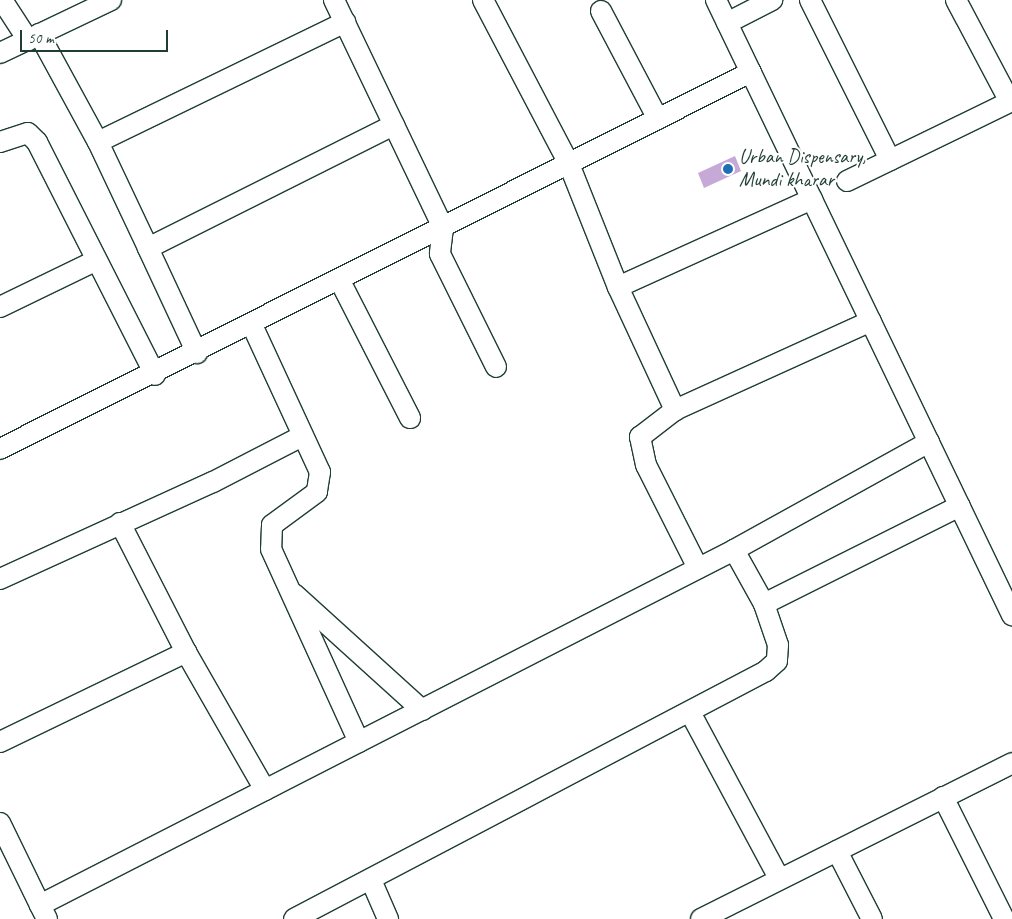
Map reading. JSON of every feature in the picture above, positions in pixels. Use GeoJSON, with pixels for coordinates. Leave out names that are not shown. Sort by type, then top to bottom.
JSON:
{"type":"FeatureCollection","features":[{"type":"Feature","properties":{"kind":"street"},"geometry":{"type":"LineString","coordinates":[[2,0],[34,37],[98,142],[197,353]]}},
{"type":"Feature","properties":{"kind":"street"},"geometry":{"type":"LineString","coordinates":[[0,53],[111,0]]}},
{"type":"Feature","properties":{"kind":"street"},"geometry":{"type":"LineString","coordinates":[[334,0],[443,228],[440,254],[496,367]]}},
{"type":"Feature","properties":{"kind":"street"},"geometry":{"type":"LineString","coordinates":[[483,0],[569,164],[618,287],[675,410]]}},
{"type":"Feature","properties":{"kind":"street"},"geometry":{"type":"LineString","coordinates":[[716,0],[1012,615]]}},
{"type":"Feature","properties":{"kind":"street"},"geometry":{"type":"LineString","coordinates":[[727,22],[772,0]]}},
{"type":"Feature","properties":{"kind":"street"},"geometry":{"type":"LineString","coordinates":[[810,0],[890,160]]}},
{"type":"Feature","properties":{"kind":"street"},"geometry":{"type":"LineString","coordinates":[[847,181],[1011,102],[956,0]]}},
{"type":"Feature","properties":{"kind":"street"},"geometry":{"type":"LineString","coordinates":[[601,11],[658,119]]}},
{"type":"Feature","properties":{"kind":"street"},"geometry":{"type":"LineString","coordinates":[[98,142],[345,22]]}},
{"type":"Feature","properties":{"kind":"street"},"geometry":{"type":"LineString","coordinates":[[0,449],[155,375],[751,72]]}},
{"type":"Feature","properties":{"kind":"street"},"geometry":{"type":"LineString","coordinates":[[148,248],[394,125]]}},
{"type":"Feature","properties":{"kind":"street"},"geometry":{"type":"LineString","coordinates":[[0,142],[28,133],[37,142],[95,261],[155,375]]}},
{"type":"Feature","properties":{"kind":"street"},"geometry":{"type":"LineString","coordinates":[[618,287],[812,199]]}},
{"type":"Feature","properties":{"kind":"street"},"geometry":{"type":"LineString","coordinates":[[0,307],[95,261]]}},
{"type":"Feature","properties":{"kind":"street"},"geometry":{"type":"LineString","coordinates":[[340,280],[410,418]]}},
{"type":"Feature","properties":{"kind":"street"},"geometry":{"type":"LineString","coordinates":[[698,568],[639,445],[646,429],[675,410],[871,321]]}},
{"type":"Feature","properties":{"kind":"street"},"geometry":{"type":"LineString","coordinates":[[252,325],[320,472],[319,487],[272,525],[269,535],[288,588],[359,742]]}},
{"type":"Feature","properties":{"kind":"street"},"geometry":{"type":"LineString","coordinates":[[0,579],[213,482],[302,436]]}},
{"type":"Feature","properties":{"kind":"street"},"geometry":{"type":"LineString","coordinates":[[0,823],[5,844],[44,912],[265,790],[734,550],[929,442]]}},
{"type":"Feature","properties":{"kind":"street"},"geometry":{"type":"LineString","coordinates":[[764,604],[960,506]]}},
{"type":"Feature","properties":{"kind":"street"},"geometry":{"type":"LineString","coordinates":[[120,523],[186,652],[265,790]]}},
{"type":"Feature","properties":{"kind":"street"},"geometry":{"type":"LineString","coordinates":[[294,919],[690,714],[777,661],[778,645],[764,604],[734,550]]}},
{"type":"Feature","properties":{"kind":"street"},"geometry":{"type":"LineString","coordinates":[[288,588],[422,710]]}},
{"type":"Feature","properties":{"kind":"street"},"geometry":{"type":"LineString","coordinates":[[0,742],[186,652]]}},
{"type":"Feature","properties":{"kind":"street"},"geometry":{"type":"LineString","coordinates":[[690,714],[779,878]]}},
{"type":"Feature","properties":{"kind":"street"},"geometry":{"type":"LineString","coordinates":[[701,919],[723,914],[779,878],[1012,763]]}},
{"type":"Feature","properties":{"kind":"street"},"geometry":{"type":"LineString","coordinates":[[943,798],[1004,919]]}},
{"type":"Feature","properties":{"kind":"street"},"geometry":{"type":"LineString","coordinates":[[837,851],[872,919]]}},
{"type":"Feature","properties":{"kind":"street"},"geometry":{"type":"LineString","coordinates":[[371,880],[388,919]]}},
{"type":"Feature","properties":{"kind":"building"},"geometry":{"type":"Polygon","coordinates":[[[735,156],[741,171],[704,188],[698,173],[735,156]]]}},
{"type":"Feature","properties":{"kind":"place","name":"Urban Dispensary, Mundi kharar"},"geometry":{"type":"Point","coordinates":[728,169]}}]}
